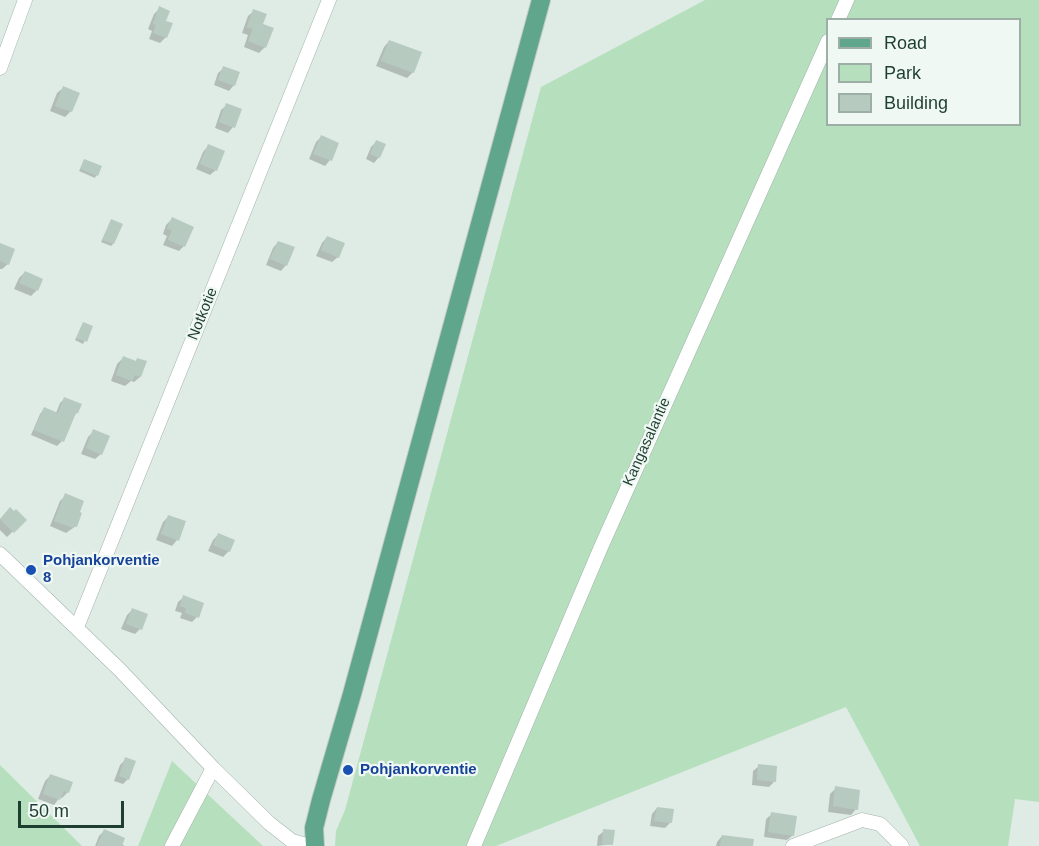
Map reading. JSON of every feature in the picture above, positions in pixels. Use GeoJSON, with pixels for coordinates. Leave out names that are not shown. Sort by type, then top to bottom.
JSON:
{"type":"FeatureCollection","features":[{"type":"Feature","properties":{"kind":"main road"},"geometry":{"type":"LineString","coordinates":[[315,846],[314,828],[321,800],[541,0]]}},
{"type":"Feature","properties":{"kind":"street"},"geometry":{"type":"LineString","coordinates":[[0,68],[25,0]]}},
{"type":"Feature","properties":{"kind":"street","name":"Notkotie"},"geometry":{"type":"LineString","coordinates":[[77,627],[329,0]]}},
{"type":"Feature","properties":{"kind":"street"},"geometry":{"type":"LineString","coordinates":[[839,18],[847,0]]}},
{"type":"Feature","properties":{"kind":"street","name":"Kangasalantie"},"geometry":{"type":"LineString","coordinates":[[474,846],[601,547],[826,45]]}},
{"type":"Feature","properties":{"kind":"street"},"geometry":{"type":"LineString","coordinates":[[0,554],[77,627],[269,824],[292,841],[310,846]]}},
{"type":"Feature","properties":{"kind":"street"},"geometry":{"type":"LineString","coordinates":[[172,846],[213,768]]}},
{"type":"Feature","properties":{"kind":"street"},"geometry":{"type":"LineString","coordinates":[[793,846],[862,820],[880,824],[902,846]]}},
{"type":"Feature","properties":{"kind":"green space"},"geometry":{"type":"Polygon","coordinates":[[[705,0],[845,0],[836,18],[826,18],[826,126],[1021,126],[1021,18],[840,18],[848,0],[1039,0],[1039,802],[1015,799],[1008,846],[920,846],[846,707],[496,846],[335,846],[336,831],[345,810],[541,87],[705,0]]]}},
{"type":"Feature","properties":{"kind":"green space"},"geometry":{"type":"Polygon","coordinates":[[[172,761],[263,846],[138,846],[172,761]]]}},
{"type":"Feature","properties":{"kind":"green space"},"geometry":{"type":"Polygon","coordinates":[[[0,765],[82,846],[0,846],[0,765]]]}},
{"type":"Feature","properties":{"kind":"building"},"geometry":{"type":"Polygon","coordinates":[[[159,6],[170,11],[166,21],[173,23],[167,38],[153,33],[156,25],[153,24],[159,6]]]}},
{"type":"Feature","properties":{"kind":"building"},"geometry":{"type":"Polygon","coordinates":[[[253,9],[267,14],[263,24],[274,28],[266,48],[248,41],[253,29],[247,27],[253,9]]]}},
{"type":"Feature","properties":{"kind":"building"},"geometry":{"type":"Polygon","coordinates":[[[389,40],[422,52],[414,73],[381,61],[389,40]]]}},
{"type":"Feature","properties":{"kind":"building"},"geometry":{"type":"Polygon","coordinates":[[[223,66],[240,72],[235,86],[218,80],[223,66]]]}},
{"type":"Feature","properties":{"kind":"building"},"geometry":{"type":"Polygon","coordinates":[[[63,86],[80,93],[72,112],[55,106],[63,86]]]}},
{"type":"Feature","properties":{"kind":"building"},"geometry":{"type":"Polygon","coordinates":[[[226,103],[242,109],[235,128],[219,122],[226,103]]]}},
{"type":"Feature","properties":{"kind":"building"},"geometry":{"type":"Polygon","coordinates":[[[321,135],[339,143],[332,161],[313,154],[321,135]]]}},
{"type":"Feature","properties":{"kind":"building"},"geometry":{"type":"Polygon","coordinates":[[[376,140],[386,144],[380,158],[370,154],[376,140]]]}},
{"type":"Feature","properties":{"kind":"building"},"geometry":{"type":"Polygon","coordinates":[[[208,144],[225,151],[217,171],[200,164],[208,144]]]}},
{"type":"Feature","properties":{"kind":"building"},"geometry":{"type":"Polygon","coordinates":[[[84,159],[102,166],[98,176],[80,169],[84,159]]]}},
{"type":"Feature","properties":{"kind":"building"},"geometry":{"type":"Polygon","coordinates":[[[172,217],[194,227],[185,247],[168,240],[172,230],[167,228],[172,217]]]}},
{"type":"Feature","properties":{"kind":"building"},"geometry":{"type":"Polygon","coordinates":[[[111,219],[123,224],[114,244],[102,240],[111,219]]]}},
{"type":"Feature","properties":{"kind":"building"},"geometry":{"type":"Polygon","coordinates":[[[327,236],[345,243],[339,258],[321,250],[327,236]]]}},
{"type":"Feature","properties":{"kind":"building"},"geometry":{"type":"Polygon","coordinates":[[[278,241],[295,247],[287,266],[270,259],[278,241]]]}},
{"type":"Feature","properties":{"kind":"building"},"geometry":{"type":"Polygon","coordinates":[[[0,243],[15,249],[9,265],[0,261],[0,243]]]}},
{"type":"Feature","properties":{"kind":"building"},"geometry":{"type":"Polygon","coordinates":[[[25,271],[43,279],[38,291],[19,283],[25,271]]]}},
{"type":"Feature","properties":{"kind":"building"},"geometry":{"type":"Polygon","coordinates":[[[83,322],[93,326],[87,342],[76,338],[83,322]]]}},
{"type":"Feature","properties":{"kind":"building"},"geometry":{"type":"Polygon","coordinates":[[[123,356],[136,361],[137,358],[147,361],[141,377],[135,375],[132,381],[116,375],[123,356]]]}},
{"type":"Feature","properties":{"kind":"building"},"geometry":{"type":"Polygon","coordinates":[[[64,397],[82,404],[64,442],[34,430],[44,407],[58,413],[64,397]]]}},
{"type":"Feature","properties":{"kind":"building"},"geometry":{"type":"Polygon","coordinates":[[[93,429],[110,436],[102,455],[86,448],[93,429]]]}},
{"type":"Feature","properties":{"kind":"building"},"geometry":{"type":"Polygon","coordinates":[[[65,493],[84,501],[77,527],[73,528],[54,521],[65,493]]]}},
{"type":"Feature","properties":{"kind":"building"},"geometry":{"type":"Polygon","coordinates":[[[10,507],[14,511],[16,509],[27,520],[14,533],[0,519],[10,507]]]}},
{"type":"Feature","properties":{"kind":"building"},"geometry":{"type":"Polygon","coordinates":[[[168,515],[186,521],[179,541],[161,534],[168,515]]]}},
{"type":"Feature","properties":{"kind":"building"},"geometry":{"type":"Polygon","coordinates":[[[218,533],[235,540],[230,552],[213,545],[218,533]]]}},
{"type":"Feature","properties":{"kind":"building"},"geometry":{"type":"Polygon","coordinates":[[[183,595],[204,603],[199,618],[185,613],[186,608],[180,606],[183,595]]]}},
{"type":"Feature","properties":{"kind":"building"},"geometry":{"type":"Polygon","coordinates":[[[132,608],[148,614],[142,630],[126,624],[132,608]]]}},
{"type":"Feature","properties":{"kind":"building"},"geometry":{"type":"Polygon","coordinates":[[[125,757],[136,761],[129,780],[119,776],[125,757]]]}},
{"type":"Feature","properties":{"kind":"building"},"geometry":{"type":"Polygon","coordinates":[[[758,764],[777,766],[776,782],[757,780],[758,764]]]}},
{"type":"Feature","properties":{"kind":"building"},"geometry":{"type":"Polygon","coordinates":[[[50,774],[73,782],[69,793],[64,791],[60,800],[43,794],[50,774]]]}},
{"type":"Feature","properties":{"kind":"building"},"geometry":{"type":"Polygon","coordinates":[[[835,786],[860,790],[858,810],[833,806],[835,786]]]}},
{"type":"Feature","properties":{"kind":"building"},"geometry":{"type":"Polygon","coordinates":[[[657,807],[674,809],[672,823],[654,821],[657,807]]]}},
{"type":"Feature","properties":{"kind":"building"},"geometry":{"type":"Polygon","coordinates":[[[771,812],[797,816],[794,836],[768,832],[771,812]]]}},
{"type":"Feature","properties":{"kind":"building"},"geometry":{"type":"Polygon","coordinates":[[[104,829],[125,838],[122,846],[97,846],[104,829]]]}},
{"type":"Feature","properties":{"kind":"building"},"geometry":{"type":"Polygon","coordinates":[[[603,829],[615,830],[613,845],[602,844],[603,829]]]}},
{"type":"Feature","properties":{"kind":"building"},"geometry":{"type":"Polygon","coordinates":[[[722,835],[754,839],[753,846],[720,846],[722,835]]]}},
{"type":"Feature","properties":{"kind":"place","name":"Pohjankorventie 8"},"geometry":{"type":"Point","coordinates":[31,570]}},
{"type":"Feature","properties":{"kind":"place","name":"Pohjankorventie"},"geometry":{"type":"Point","coordinates":[348,770]}}]}
